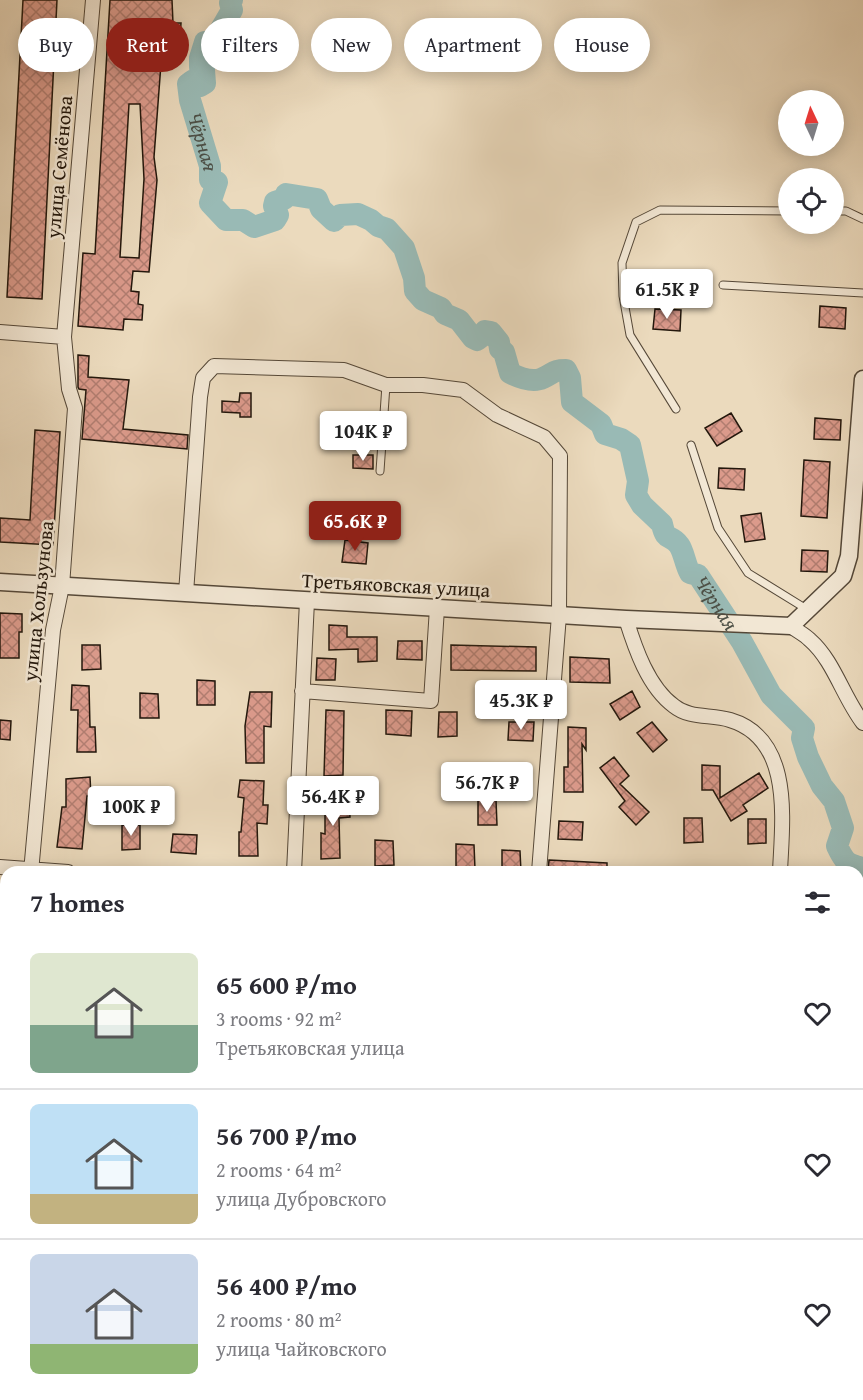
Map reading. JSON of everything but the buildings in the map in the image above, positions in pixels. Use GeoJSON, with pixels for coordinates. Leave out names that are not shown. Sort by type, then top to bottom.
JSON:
{"type":"FeatureCollection","features":[{"type":"Feature","properties":{"kind":"street","name":"улица Семёнова"},"geometry":{"type":"LineString","coordinates":[[64,337],[93,0]]}},
{"type":"Feature","properties":{"kind":"street"},"geometry":{"type":"LineString","coordinates":[[0,332],[64,337]]}},
{"type":"Feature","properties":{"kind":"street","name":"улица Хользунова"},"geometry":{"type":"LineString","coordinates":[[32,866],[53,630],[62,586],[75,408],[69,389],[64,337]]}},
{"type":"Feature","properties":{"kind":"street"},"geometry":{"type":"LineString","coordinates":[[186,593],[200,397],[203,378],[214,366],[344,370],[386,385],[423,385],[463,390],[497,415],[543,436],[560,456],[559,615],[539,866]]}},
{"type":"Feature","properties":{"kind":"street"},"geometry":{"type":"LineString","coordinates":[[863,379],[849,556],[843,576],[808,610],[784,626],[811,640],[863,723]]}},
{"type":"Feature","properties":{"kind":"street","name":"Третьяковская улица"},"geometry":{"type":"LineString","coordinates":[[0,582],[626,619],[784,626]]}},
{"type":"Feature","properties":{"kind":"street"},"geometry":{"type":"LineString","coordinates":[[294,866],[307,601]]}},
{"type":"Feature","properties":{"kind":"street"},"geometry":{"type":"LineString","coordinates":[[302,691],[431,701],[437,608]]}},
{"type":"Feature","properties":{"kind":"street"},"geometry":{"type":"LineString","coordinates":[[626,619],[647,672],[672,705],[682,712],[733,720],[761,740],[770,754],[782,788],[780,866]]}},
{"type":"Feature","properties":{"kind":"lane"},"geometry":{"type":"LineString","coordinates":[[676,409],[630,335],[623,296],[622,263],[636,222],[660,210],[778,211]]}},
{"type":"Feature","properties":{"kind":"lane"},"geometry":{"type":"LineString","coordinates":[[844,211],[863,219]]}},
{"type":"Feature","properties":{"kind":"lane"},"geometry":{"type":"LineString","coordinates":[[723,285],[863,293]]}},
{"type":"Feature","properties":{"kind":"lane"},"geometry":{"type":"LineString","coordinates":[[380,471],[386,385]]}},
{"type":"Feature","properties":{"kind":"lane"},"geometry":{"type":"LineString","coordinates":[[691,445],[718,528],[748,573],[808,610]]}},
{"type":"Feature","properties":{"kind":"waterway","name":"Чёрная"},"geometry":{"type":"LineString","coordinates":[[232,0],[230,3],[232,10],[214,41],[205,42],[200,58],[205,83],[200,86],[192,81],[188,84],[190,100],[210,166],[210,180],[217,182],[210,203],[226,220],[243,220],[254,227],[275,220],[278,215],[274,206],[275,202],[284,199],[286,194],[317,199],[321,209],[334,221],[340,215],[358,214],[371,220],[387,229],[404,248],[414,278],[415,291],[423,300],[459,320],[477,340],[485,334],[485,331],[491,332],[504,352],[510,373],[535,380],[556,371],[566,370],[570,378],[572,402],[601,424],[605,434],[621,439],[630,445],[638,481],[636,495],[642,505],[662,524],[667,536],[679,545],[690,573],[698,575],[742,642],[771,695],[804,728],[802,738],[808,757],[822,786],[834,801],[843,828],[837,846],[846,861],[856,866]]}}]}
